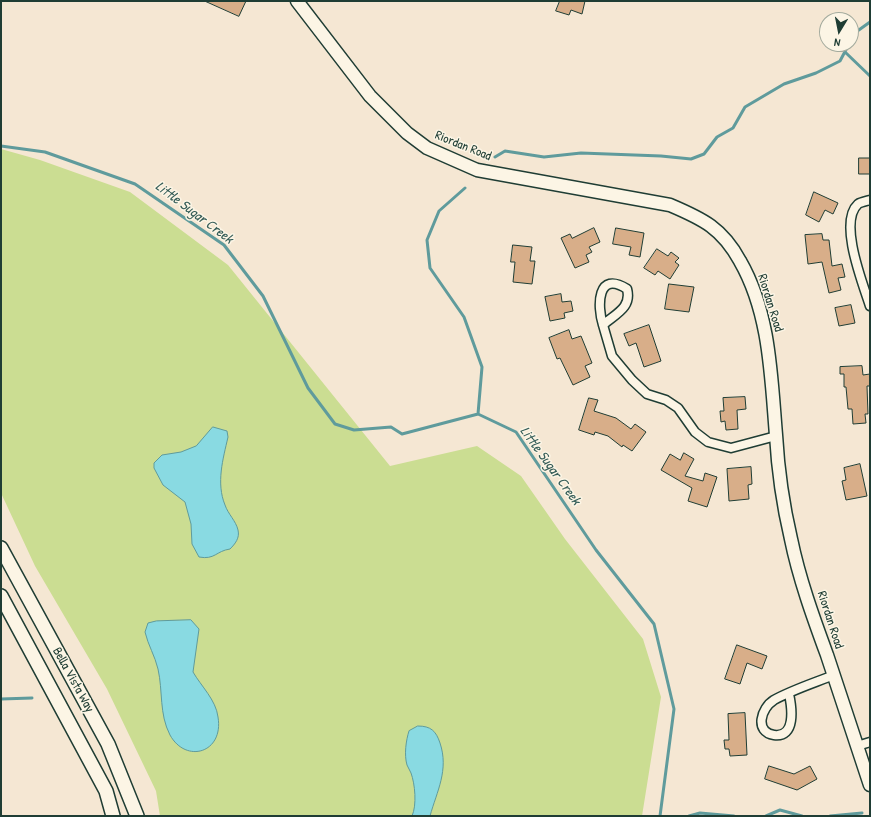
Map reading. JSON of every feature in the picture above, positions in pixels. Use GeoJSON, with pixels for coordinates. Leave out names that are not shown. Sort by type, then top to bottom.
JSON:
{"type":"FeatureCollection","features":[{"type":"Feature","properties":{"kind":"main road","name":"Bella Vista Way"},"geometry":{"type":"LineString","coordinates":[[1,548],[108,744],[137,816]]}},
{"type":"Feature","properties":{"kind":"main road","name":"Bella Vista Way"},"geometry":{"type":"LineString","coordinates":[[1,596],[106,791],[113,816]]}},
{"type":"Feature","properties":{"kind":"street","name":"Riordan Road"},"geometry":{"type":"LineString","coordinates":[[297,1],[370,96],[407,133],[427,148],[477,170],[670,205],[697,216],[724,236],[741,261],[754,291],[766,333],[772,379],[781,487],[791,540],[811,609],[870,785]]}},
{"type":"Feature","properties":{"kind":"street"},"geometry":{"type":"LineString","coordinates":[[870,200],[858,204],[852,216],[850,243],[870,306]]}},
{"type":"Feature","properties":{"kind":"street"},"geometry":{"type":"LineString","coordinates":[[603,325],[623,310],[627,303],[629,296],[627,289],[620,285],[612,284],[604,288],[599,294],[599,312],[612,356],[632,380],[647,394],[666,400],[678,408],[695,432],[708,442],[731,448],[776,436]]}},
{"type":"Feature","properties":{"kind":"street"},"geometry":{"type":"LineString","coordinates":[[789,694],[792,706],[791,725],[786,732],[780,735],[771,734],[764,730],[761,725],[763,714],[774,700],[789,694],[834,676]]}},
{"type":"Feature","properties":{"kind":"street"},"geometry":{"type":"LineString","coordinates":[[857,746],[870,742]]}},
{"type":"Feature","properties":{"kind":"green space"},"geometry":{"type":"Polygon","coordinates":[[[1,149],[40,160],[130,192],[228,265],[390,466],[477,446],[521,476],[565,539],[643,639],[661,697],[642,816],[160,816],[156,791],[107,689],[35,566],[1,493],[1,149]]]}},
{"type":"Feature","properties":{"kind":"water"},"geometry":{"type":"Polygon","coordinates":[[[213,427],[227,431],[228,437],[221,471],[221,488],[225,505],[237,527],[238,538],[230,549],[204,558],[199,557],[192,544],[191,524],[185,502],[163,485],[154,468],[154,463],[162,455],[181,452],[196,446],[213,427]]]}},
{"type":"Feature","properties":{"kind":"water"},"geometry":{"type":"Polygon","coordinates":[[[191,620],[199,629],[193,672],[208,693],[217,711],[218,717],[218,729],[215,739],[210,746],[194,752],[177,744],[170,735],[164,719],[160,677],[145,632],[148,623],[156,621],[191,620]]]}},
{"type":"Feature","properties":{"kind":"water"},"geometry":{"type":"Polygon","coordinates":[[[418,726],[430,728],[435,732],[440,743],[442,753],[443,771],[430,816],[412,816],[415,800],[411,772],[406,761],[406,748],[409,731],[418,726]]]}},
{"type":"Feature","properties":{"kind":"building"},"geometry":{"type":"Polygon","coordinates":[[[205,1],[246,1],[239,16],[205,1]]]}},
{"type":"Feature","properties":{"kind":"building"},"geometry":{"type":"Polygon","coordinates":[[[560,1],[585,1],[582,14],[571,10],[569,15],[556,11],[560,1]]]}},
{"type":"Feature","properties":{"kind":"building"},"geometry":{"type":"Polygon","coordinates":[[[859,158],[870,158],[870,174],[859,174],[859,158]]]}},
{"type":"Feature","properties":{"kind":"building"},"geometry":{"type":"Polygon","coordinates":[[[814,192],[838,203],[833,214],[825,210],[819,222],[806,215],[814,192]]]}},
{"type":"Feature","properties":{"kind":"building"},"geometry":{"type":"Polygon","coordinates":[[[594,228],[600,242],[589,247],[592,252],[586,255],[589,262],[575,268],[561,238],[570,234],[572,238],[594,228]]]}},
{"type":"Feature","properties":{"kind":"building"},"geometry":{"type":"Polygon","coordinates":[[[616,228],[644,233],[640,257],[629,255],[631,247],[613,244],[616,228]]]}},
{"type":"Feature","properties":{"kind":"building"},"geometry":{"type":"Polygon","coordinates":[[[822,234],[823,240],[829,240],[832,266],[842,264],[845,277],[838,278],[841,290],[829,293],[822,262],[808,264],[805,235],[822,234]]]}},
{"type":"Feature","properties":{"kind":"building"},"geometry":{"type":"Polygon","coordinates":[[[513,245],[532,247],[530,261],[535,261],[532,284],[513,282],[515,262],[511,262],[513,245]]]}},
{"type":"Feature","properties":{"kind":"building"},"geometry":{"type":"Polygon","coordinates":[[[657,249],[668,256],[671,252],[679,258],[675,262],[679,265],[670,279],[658,271],[655,275],[644,268],[657,249]]]}},
{"type":"Feature","properties":{"kind":"building"},"geometry":{"type":"Polygon","coordinates":[[[669,284],[694,287],[689,312],[665,309],[669,284]]]}},
{"type":"Feature","properties":{"kind":"building"},"geometry":{"type":"Polygon","coordinates":[[[561,294],[562,302],[571,301],[573,311],[564,313],[565,318],[550,321],[545,297],[561,294]]]}},
{"type":"Feature","properties":{"kind":"building"},"geometry":{"type":"Polygon","coordinates":[[[851,305],[855,323],[839,326],[835,308],[851,305]]]}},
{"type":"Feature","properties":{"kind":"building"},"geometry":{"type":"Polygon","coordinates":[[[649,325],[661,361],[644,367],[636,343],[629,346],[624,334],[649,325]]]}},
{"type":"Feature","properties":{"kind":"building"},"geometry":{"type":"Polygon","coordinates":[[[569,330],[572,339],[581,336],[592,363],[585,366],[590,377],[573,385],[560,358],[557,359],[549,338],[569,330]]]}},
{"type":"Feature","properties":{"kind":"building"},"geometry":{"type":"Polygon","coordinates":[[[862,366],[863,375],[870,374],[870,386],[867,386],[868,414],[865,414],[866,423],[853,424],[852,409],[848,409],[846,387],[844,387],[844,374],[840,374],[840,367],[862,366]]]}},
{"type":"Feature","properties":{"kind":"building"},"geometry":{"type":"Polygon","coordinates":[[[745,397],[746,409],[737,410],[738,429],[726,430],[725,421],[721,422],[720,411],[724,411],[723,398],[745,397]]]}},
{"type":"Feature","properties":{"kind":"building"},"geometry":{"type":"Polygon","coordinates":[[[589,398],[598,400],[594,411],[616,418],[631,429],[635,424],[646,432],[632,451],[623,445],[622,447],[608,436],[595,432],[594,435],[579,430],[589,398]]]}},
{"type":"Feature","properties":{"kind":"building"},"geometry":{"type":"Polygon","coordinates":[[[684,453],[694,459],[685,476],[703,481],[705,473],[717,477],[707,507],[688,501],[692,488],[661,470],[670,454],[680,460],[684,453]]]}},
{"type":"Feature","properties":{"kind":"building"},"geometry":{"type":"Polygon","coordinates":[[[860,464],[867,496],[846,500],[842,481],[846,480],[844,468],[860,464]]]}},
{"type":"Feature","properties":{"kind":"building"},"geometry":{"type":"Polygon","coordinates":[[[751,467],[752,484],[748,485],[749,499],[729,501],[727,469],[751,467]]]}},
{"type":"Feature","properties":{"kind":"building"},"geometry":{"type":"Polygon","coordinates":[[[737,645],[767,656],[762,669],[747,663],[740,684],[725,679],[737,645]]]}},
{"type":"Feature","properties":{"kind":"building"},"geometry":{"type":"Polygon","coordinates":[[[745,713],[747,755],[730,756],[729,749],[725,749],[724,740],[729,740],[728,714],[745,713]]]}},
{"type":"Feature","properties":{"kind":"building"},"geometry":{"type":"Polygon","coordinates":[[[769,766],[794,774],[810,766],[817,779],[797,790],[765,779],[769,766]]]}},
{"type":"Feature","properties":{"kind":"waterway"},"geometry":{"type":"LineString","coordinates":[[859,30],[870,22]]}},
{"type":"Feature","properties":{"kind":"waterway"},"geometry":{"type":"LineString","coordinates":[[845,52],[870,76]]}},
{"type":"Feature","properties":{"kind":"waterway"},"geometry":{"type":"LineString","coordinates":[[495,157],[505,151],[544,157],[581,153],[661,156],[691,159],[704,154],[717,137],[733,128],[745,107],[784,84],[816,73],[840,61],[845,52]]}},
{"type":"Feature","properties":{"kind":"waterway","name":"Little Sugar Creek"},"geometry":{"type":"LineString","coordinates":[[1,146],[45,152],[135,184],[224,245],[263,296],[308,388],[335,424],[354,430],[391,427],[402,434],[478,414],[516,432],[596,550],[654,624],[674,709],[660,816]]}},
{"type":"Feature","properties":{"kind":"waterway"},"geometry":{"type":"LineString","coordinates":[[465,188],[439,211],[427,240],[430,268],[464,317],[482,367],[478,414]]}},
{"type":"Feature","properties":{"kind":"waterway"},"geometry":{"type":"LineString","coordinates":[[1,699],[32,698]]}},
{"type":"Feature","properties":{"kind":"waterway"},"geometry":{"type":"LineString","coordinates":[[766,816],[780,810],[802,816]]}},
{"type":"Feature","properties":{"kind":"waterway"},"geometry":{"type":"LineString","coordinates":[[689,816],[700,813],[734,816]]}},
{"type":"Feature","properties":{"kind":"waterway"},"geometry":{"type":"LineString","coordinates":[[830,816],[862,813]]}}]}
